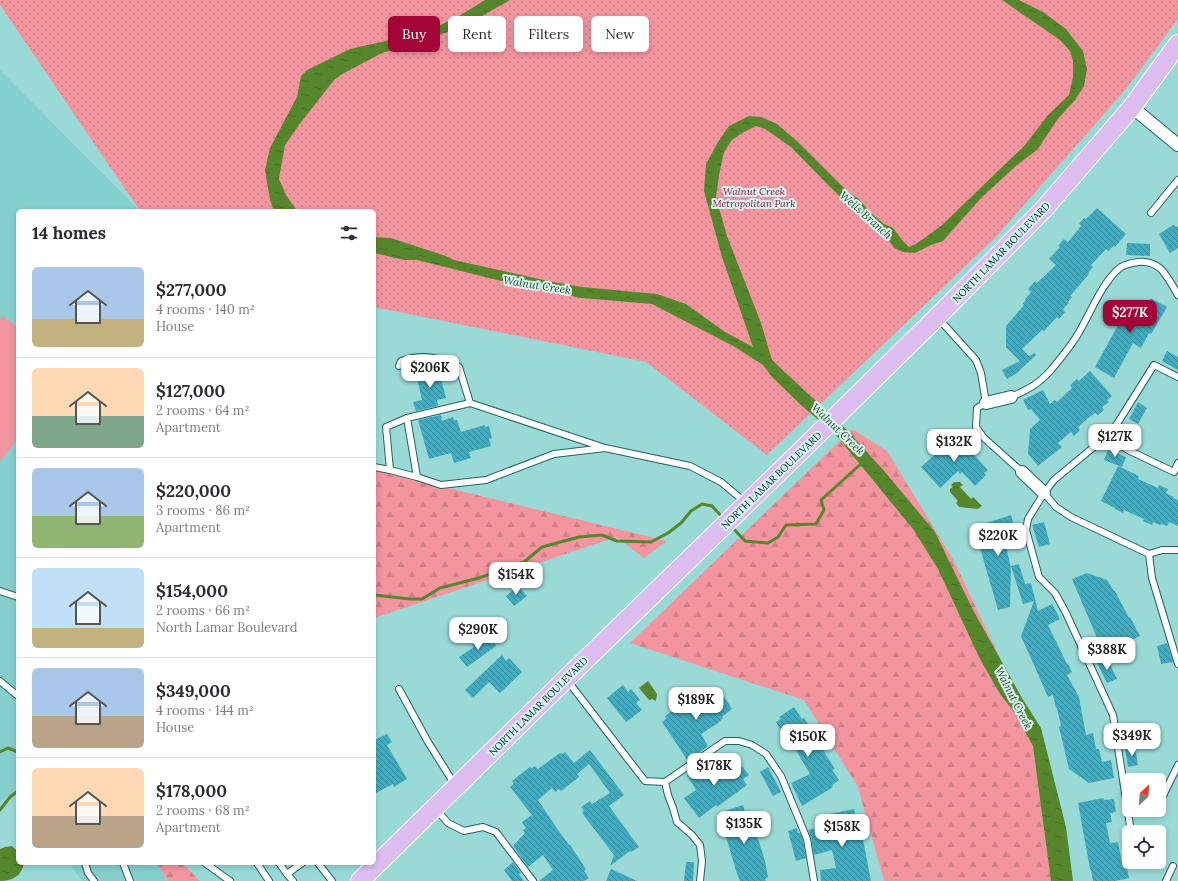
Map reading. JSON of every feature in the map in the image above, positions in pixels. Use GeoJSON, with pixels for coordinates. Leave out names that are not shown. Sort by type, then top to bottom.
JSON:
{"type":"FeatureCollection","features":[{"type":"Feature","properties":{"kind":"main road","name":"NORTH LAMAR BOULEVARD"},"geometry":{"type":"LineString","coordinates":[[376,862],[435,808],[806,446],[1044,209],[1132,107],[1178,44]]}},
{"type":"Feature","properties":{"kind":"main road","name":"NORTH LAMAR BOULEVARD"},"geometry":{"type":"LineString","coordinates":[[360,881],[374,865]]}},
{"type":"Feature","properties":{"kind":"street"},"geometry":{"type":"LineString","coordinates":[[1132,107],[1178,145]]}},
{"type":"Feature","properties":{"kind":"street"},"geometry":{"type":"LineString","coordinates":[[986,402],[1010,397]]}},
{"type":"Feature","properties":{"kind":"street"},"geometry":{"type":"LineString","coordinates":[[1022,472],[1044,493]]}},
{"type":"Feature","properties":{"kind":"lane"},"geometry":{"type":"LineString","coordinates":[[1151,213],[1178,180]]}},
{"type":"Feature","properties":{"kind":"lane"},"geometry":{"type":"LineString","coordinates":[[1010,397],[1032,388],[1052,370],[1077,335],[1107,283],[1114,273],[1122,266],[1130,263],[1145,261],[1160,268],[1178,295]]}},
{"type":"Feature","properties":{"kind":"lane"},"geometry":{"type":"LineString","coordinates":[[937,317],[976,360],[981,373],[986,402],[977,408],[976,427],[984,438],[1022,472]]}},
{"type":"Feature","properties":{"kind":"lane"},"geometry":{"type":"LineString","coordinates":[[399,366],[401,361],[413,357],[435,358],[459,367],[470,403]]}},
{"type":"Feature","properties":{"kind":"lane"},"geometry":{"type":"LineString","coordinates":[[1122,777],[1113,715],[1066,613],[1055,594],[1039,577],[1026,530],[1028,519],[1054,480],[1107,436],[1117,424],[1154,365],[1178,377]]}},
{"type":"Feature","properties":{"kind":"lane"},"geometry":{"type":"LineString","coordinates":[[390,470],[386,427],[407,418],[470,403],[605,448],[690,466],[721,482],[745,505]]}},
{"type":"Feature","properties":{"kind":"lane"},"geometry":{"type":"LineString","coordinates":[[407,418],[417,477]]}},
{"type":"Feature","properties":{"kind":"lane"},"geometry":{"type":"LineString","coordinates":[[1107,436],[1128,450],[1174,472],[1178,463]]}},
{"type":"Feature","properties":{"kind":"lane"},"geometry":{"type":"LineString","coordinates":[[376,467],[417,477],[441,485],[486,480],[554,454],[605,448]]}},
{"type":"Feature","properties":{"kind":"lane"},"geometry":{"type":"LineString","coordinates":[[1044,493],[1056,507],[1071,517],[1149,554],[1162,550],[1178,550]]}},
{"type":"Feature","properties":{"kind":"lane"},"geometry":{"type":"LineString","coordinates":[[1149,554],[1152,578],[1178,664]]}},
{"type":"Feature","properties":{"kind":"lane"},"geometry":{"type":"LineString","coordinates":[[0,591],[16,596]]}},
{"type":"Feature","properties":{"kind":"lane"},"geometry":{"type":"LineString","coordinates":[[566,679],[645,782],[665,782],[725,741],[739,741],[752,745],[766,754],[782,776],[807,839],[814,881]]}},
{"type":"Feature","properties":{"kind":"lane"},"geometry":{"type":"LineString","coordinates":[[0,681],[16,694]]}},
{"type":"Feature","properties":{"kind":"lane"},"geometry":{"type":"LineString","coordinates":[[400,688],[428,742],[456,787]]}},
{"type":"Feature","properties":{"kind":"lane"},"geometry":{"type":"LineString","coordinates":[[1166,790],[1178,765]]}},
{"type":"Feature","properties":{"kind":"lane"},"geometry":{"type":"LineString","coordinates":[[665,782],[677,822],[692,835],[700,845],[702,860],[700,881]]}},
{"type":"Feature","properties":{"kind":"lane"},"geometry":{"type":"LineString","coordinates":[[435,808],[448,823],[464,831],[482,827],[496,832],[533,881]]}},
{"type":"Feature","properties":{"kind":"lane"},"geometry":{"type":"LineString","coordinates":[[86,865],[88,873],[94,881]]}},
{"type":"Feature","properties":{"kind":"lane"},"geometry":{"type":"LineString","coordinates":[[124,865],[130,881]]}},
{"type":"Feature","properties":{"kind":"lane"},"geometry":{"type":"LineString","coordinates":[[208,865],[230,881]]}},
{"type":"Feature","properties":{"kind":"lane"},"geometry":{"type":"LineString","coordinates":[[258,865],[269,881]]}},
{"type":"Feature","properties":{"kind":"lane"},"geometry":{"type":"LineString","coordinates":[[281,865],[293,881]]}},
{"type":"Feature","properties":{"kind":"lane"},"geometry":{"type":"LineString","coordinates":[[288,874],[299,865]]}},
{"type":"Feature","properties":{"kind":"lane"},"geometry":{"type":"LineString","coordinates":[[320,865],[332,881]]}},
{"type":"Feature","properties":{"kind":"lane"},"geometry":{"type":"LineString","coordinates":[[1166,881],[1173,866]]}},
{"type":"Feature","properties":{"kind":"shaded area"},"geometry":{"type":"Polygon","coordinates":[[[0,70],[138,209],[16,209],[16,791],[0,801],[0,70]]]}},
{"type":"Feature","properties":{"kind":"shaded area"},"geometry":{"type":"Polygon","coordinates":[[[70,865],[158,865],[168,881],[82,881],[70,865]]]}},
{"type":"Feature","properties":{"kind":"green space","name":"Walnut Creek Metropolitan Park"},"geometry":{"type":"Polygon","coordinates":[[[0,0],[1178,0],[1178,19],[1126,89],[995,238],[767,455],[646,362],[376,307],[376,209],[139,209],[0,5],[0,0]]]}},
{"type":"Feature","properties":{"kind":"green space"},"geometry":{"type":"Polygon","coordinates":[[[3,316],[16,326],[16,441],[0,461],[0,319],[3,316]]]}},
{"type":"Feature","properties":{"kind":"green space"},"geometry":{"type":"Polygon","coordinates":[[[852,429],[887,451],[954,561],[1026,713],[1070,881],[884,881],[858,787],[804,700],[630,643],[852,429]]]}},
{"type":"Feature","properties":{"kind":"green space"},"geometry":{"type":"Polygon","coordinates":[[[376,470],[667,541],[644,558],[616,537],[376,617],[376,470]]]}},
{"type":"Feature","properties":{"kind":"green space"},"geometry":{"type":"Polygon","coordinates":[[[158,865],[184,865],[200,881],[168,881],[158,865]]]}},
{"type":"Feature","properties":{"kind":"water"},"geometry":{"type":"Polygon","coordinates":[[[485,0],[510,0],[482,16],[459,16],[485,0]]]}},
{"type":"Feature","properties":{"kind":"water"},"geometry":{"type":"Polygon","coordinates":[[[1002,0],[1019,0],[1043,12],[1066,29],[1083,51],[1087,69],[1084,86],[1075,100],[1057,120],[1038,149],[1016,166],[981,198],[943,241],[915,253],[903,252],[894,248],[889,240],[866,222],[791,147],[765,129],[756,126],[732,140],[724,152],[716,197],[727,236],[761,323],[772,360],[848,431],[885,472],[935,532],[973,610],[1022,698],[1041,728],[1066,827],[1073,881],[1051,881],[1033,746],[1015,713],[1000,694],[980,659],[938,569],[913,529],[836,435],[802,406],[772,377],[763,365],[735,347],[652,304],[581,298],[493,279],[417,260],[404,260],[376,253],[376,237],[391,238],[454,260],[548,281],[582,287],[657,294],[686,304],[725,332],[753,347],[722,257],[704,191],[706,164],[729,126],[749,116],[761,117],[777,124],[798,142],[847,191],[859,199],[870,212],[884,224],[893,228],[909,247],[916,244],[941,226],[1025,145],[1048,115],[1069,95],[1073,77],[1073,61],[1070,51],[1060,40],[1002,0]]]}},
{"type":"Feature","properties":{"kind":"water"},"geometry":{"type":"Polygon","coordinates":[[[448,22],[448,32],[440,35],[440,25],[448,22]]]}},
{"type":"Feature","properties":{"kind":"water"},"geometry":{"type":"Polygon","coordinates":[[[388,40],[388,51],[344,73],[334,80],[285,145],[279,179],[286,195],[296,209],[273,209],[270,200],[265,170],[270,148],[297,97],[301,76],[307,70],[350,49],[388,40]]]}},
{"type":"Feature","properties":{"kind":"water"},"geometry":{"type":"Polygon","coordinates":[[[954,482],[960,482],[963,485],[960,487],[971,499],[973,497],[982,506],[978,509],[959,507],[956,503],[958,501],[950,492],[950,489],[953,487],[951,485],[954,482]]]}},
{"type":"Feature","properties":{"kind":"water"},"geometry":{"type":"Polygon","coordinates":[[[648,681],[657,694],[656,701],[652,699],[649,700],[639,688],[648,681]]]}},
{"type":"Feature","properties":{"kind":"water"},"geometry":{"type":"Polygon","coordinates":[[[12,846],[16,850],[16,865],[24,865],[16,877],[9,880],[0,881],[0,849],[12,846]]]}},
{"type":"Feature","properties":{"kind":"building"},"geometry":{"type":"Polygon","coordinates":[[[1097,208],[1126,234],[1115,247],[1113,246],[1109,251],[1106,249],[1091,265],[1093,267],[1088,273],[1089,274],[1070,296],[1072,297],[1068,302],[1069,303],[1063,309],[1065,312],[1059,319],[1057,317],[1044,331],[1042,330],[1022,349],[1029,356],[1035,353],[1036,355],[1017,373],[1007,379],[1002,370],[1020,361],[1006,347],[1006,326],[1024,305],[1023,303],[1026,300],[1025,299],[1031,292],[1028,289],[1035,281],[1037,283],[1056,265],[1049,259],[1060,247],[1058,246],[1064,239],[1068,242],[1081,226],[1079,224],[1084,218],[1086,219],[1097,208]]]}},
{"type":"Feature","properties":{"kind":"building"},"geometry":{"type":"Polygon","coordinates":[[[1173,225],[1178,227],[1178,248],[1170,253],[1159,234],[1173,225]]]}},
{"type":"Feature","properties":{"kind":"building"},"geometry":{"type":"Polygon","coordinates":[[[1127,243],[1150,244],[1150,256],[1126,255],[1127,243]]]}},
{"type":"Feature","properties":{"kind":"building"},"geometry":{"type":"Polygon","coordinates":[[[1152,299],[1167,307],[1151,334],[1149,333],[1141,348],[1133,343],[1114,378],[1095,367],[1128,307],[1152,299]]]}},
{"type":"Feature","properties":{"kind":"building"},"geometry":{"type":"Polygon","coordinates":[[[1167,351],[1178,357],[1178,370],[1162,361],[1167,351]]]}},
{"type":"Feature","properties":{"kind":"building"},"geometry":{"type":"Polygon","coordinates":[[[438,367],[446,398],[437,400],[438,406],[416,411],[413,402],[422,400],[416,373],[438,367]]]}},
{"type":"Feature","properties":{"kind":"building"},"geometry":{"type":"Polygon","coordinates":[[[1090,371],[1112,396],[1107,400],[1109,402],[1102,407],[1104,410],[1098,415],[1095,413],[1078,427],[1080,430],[1074,436],[1071,432],[1058,443],[1062,447],[1038,466],[1028,454],[1030,429],[1040,420],[1031,409],[1028,410],[1023,400],[1043,390],[1050,404],[1055,400],[1057,402],[1072,388],[1070,385],[1077,379],[1079,381],[1090,371]]]}},
{"type":"Feature","properties":{"kind":"building"},"geometry":{"type":"Polygon","coordinates":[[[1138,402],[1147,408],[1138,424],[1129,419],[1138,402]]]}},
{"type":"Feature","properties":{"kind":"building"},"geometry":{"type":"Polygon","coordinates":[[[441,415],[442,421],[453,417],[454,420],[457,420],[461,432],[485,425],[485,427],[489,426],[492,438],[489,439],[491,446],[469,452],[471,458],[454,463],[451,453],[429,459],[418,420],[441,415]]]}},
{"type":"Feature","properties":{"kind":"building"},"geometry":{"type":"Polygon","coordinates":[[[954,433],[988,470],[984,473],[986,475],[975,486],[962,472],[960,474],[958,471],[940,488],[921,467],[940,450],[938,448],[954,433]]]}},
{"type":"Feature","properties":{"kind":"building"},"geometry":{"type":"Polygon","coordinates":[[[1108,450],[1126,457],[1122,467],[1104,460],[1108,450]]]}},
{"type":"Feature","properties":{"kind":"building"},"geometry":{"type":"Polygon","coordinates":[[[1118,466],[1139,476],[1138,479],[1158,488],[1159,485],[1168,489],[1166,493],[1178,500],[1178,526],[1169,522],[1167,526],[1153,522],[1152,525],[1143,521],[1144,519],[1124,510],[1123,513],[1101,501],[1118,466]]]}},
{"type":"Feature","properties":{"kind":"building"},"geometry":{"type":"Polygon","coordinates":[[[1011,515],[1016,533],[1010,534],[1014,545],[1006,546],[1011,568],[1010,607],[998,610],[974,527],[1011,515]]]}},
{"type":"Feature","properties":{"kind":"building"},"geometry":{"type":"Polygon","coordinates":[[[1044,522],[1050,544],[1039,547],[1032,525],[1044,522]]]}},
{"type":"Feature","properties":{"kind":"building"},"geometry":{"type":"Polygon","coordinates":[[[1019,564],[1025,584],[1031,583],[1038,611],[1052,604],[1060,619],[1048,625],[1072,672],[1067,675],[1079,697],[1086,735],[1093,733],[1096,749],[1099,749],[1102,762],[1111,760],[1114,778],[1089,783],[1069,769],[1059,727],[1061,726],[1053,695],[1048,697],[1021,636],[1034,601],[1023,604],[1011,566],[1019,564]]]}},
{"type":"Feature","properties":{"kind":"building"},"geometry":{"type":"Polygon","coordinates":[[[1087,573],[1107,580],[1115,591],[1140,636],[1109,651],[1103,638],[1098,640],[1072,579],[1087,573]]]}},
{"type":"Feature","properties":{"kind":"building"},"geometry":{"type":"Polygon","coordinates":[[[518,586],[527,596],[514,606],[506,596],[518,586]]]}},
{"type":"Feature","properties":{"kind":"building"},"geometry":{"type":"Polygon","coordinates":[[[489,634],[496,646],[467,667],[459,657],[474,647],[472,645],[489,634]]]}},
{"type":"Feature","properties":{"kind":"building"},"geometry":{"type":"Polygon","coordinates":[[[1167,643],[1173,662],[1161,664],[1157,646],[1167,643]]]}},
{"type":"Feature","properties":{"kind":"building"},"geometry":{"type":"Polygon","coordinates":[[[502,655],[506,661],[509,658],[522,672],[500,693],[489,682],[473,698],[465,690],[502,655]]]}},
{"type":"Feature","properties":{"kind":"building"},"geometry":{"type":"Polygon","coordinates":[[[1107,658],[1117,679],[1107,683],[1097,663],[1107,658]]]}},
{"type":"Feature","properties":{"kind":"building"},"geometry":{"type":"Polygon","coordinates":[[[623,685],[628,692],[631,689],[640,700],[636,703],[642,710],[626,722],[607,698],[623,685]]]}},
{"type":"Feature","properties":{"kind":"building"},"geometry":{"type":"Polygon","coordinates":[[[718,687],[732,709],[722,717],[723,718],[718,723],[701,734],[708,746],[688,761],[662,722],[666,719],[665,716],[684,703],[686,705],[712,688],[714,690],[718,687]]]}},
{"type":"Feature","properties":{"kind":"building"},"geometry":{"type":"Polygon","coordinates":[[[794,707],[802,719],[804,718],[820,743],[819,744],[835,769],[832,770],[839,780],[832,785],[833,787],[802,806],[791,783],[810,774],[787,735],[784,737],[776,722],[781,719],[779,717],[794,707]]]}},
{"type":"Feature","properties":{"kind":"building"},"geometry":{"type":"Polygon","coordinates":[[[387,734],[392,742],[387,745],[407,779],[394,787],[393,784],[376,793],[376,739],[387,734]]]}},
{"type":"Feature","properties":{"kind":"building"},"geometry":{"type":"Polygon","coordinates":[[[1135,747],[1138,765],[1128,767],[1125,749],[1135,747]]]}},
{"type":"Feature","properties":{"kind":"building"},"geometry":{"type":"Polygon","coordinates":[[[590,750],[624,795],[609,806],[639,847],[631,852],[630,851],[610,866],[614,855],[582,813],[584,811],[581,807],[590,801],[592,804],[610,793],[589,764],[577,774],[579,777],[561,791],[559,789],[555,792],[552,788],[538,800],[586,869],[584,871],[589,878],[584,881],[539,881],[553,870],[543,855],[528,867],[513,846],[525,833],[523,830],[526,828],[522,822],[532,815],[510,787],[514,784],[512,781],[530,767],[532,768],[535,766],[538,769],[560,753],[562,754],[565,752],[574,763],[590,750]]]}},
{"type":"Feature","properties":{"kind":"building"},"geometry":{"type":"Polygon","coordinates":[[[707,759],[719,776],[734,765],[737,769],[742,766],[749,775],[743,779],[747,785],[699,818],[684,798],[696,790],[687,775],[694,770],[693,768],[707,759]]]}},
{"type":"Feature","properties":{"kind":"building"},"geometry":{"type":"Polygon","coordinates":[[[768,767],[781,792],[773,796],[760,772],[768,767]]]}},
{"type":"Feature","properties":{"kind":"building"},"geometry":{"type":"Polygon","coordinates":[[[1103,798],[1104,800],[1114,799],[1116,812],[1110,813],[1112,822],[1106,823],[1110,843],[1118,842],[1122,869],[1127,869],[1129,878],[1115,881],[1093,881],[1078,803],[1103,798]]]}},
{"type":"Feature","properties":{"kind":"building"},"geometry":{"type":"Polygon","coordinates":[[[743,805],[745,812],[749,810],[765,861],[768,877],[765,879],[766,881],[740,881],[737,874],[719,813],[743,805]]]}},
{"type":"Feature","properties":{"kind":"building"},"geometry":{"type":"Polygon","coordinates":[[[854,809],[855,814],[858,814],[871,881],[821,881],[820,870],[836,868],[832,850],[814,855],[808,830],[829,824],[828,820],[831,819],[830,814],[854,809]]]}},
{"type":"Feature","properties":{"kind":"building"},"geometry":{"type":"Polygon","coordinates":[[[797,828],[798,833],[800,833],[803,840],[806,858],[796,861],[788,831],[797,828]]]}},
{"type":"Feature","properties":{"kind":"building"},"geometry":{"type":"Polygon","coordinates":[[[513,862],[521,873],[519,874],[524,881],[512,881],[504,870],[513,862]]]}},
{"type":"Feature","properties":{"kind":"building"},"geometry":{"type":"Polygon","coordinates":[[[686,862],[694,862],[693,881],[684,881],[686,862]]]}},
{"type":"Feature","properties":{"kind":"building"},"geometry":{"type":"Polygon","coordinates":[[[611,869],[637,881],[606,881],[611,869]]]}},
{"type":"Feature","properties":{"kind":"waterway"},"geometry":{"type":"LineString","coordinates":[[731,526],[745,541],[768,543],[778,537],[786,525],[816,524],[824,510],[821,500],[863,462]]}},
{"type":"Feature","properties":{"kind":"waterway"},"geometry":{"type":"LineString","coordinates":[[376,595],[422,599],[440,588],[479,578],[524,562],[542,547],[579,537],[602,535],[617,541],[651,542],[668,533],[681,523],[691,511],[702,504],[712,506],[723,518]]}},
{"type":"Feature","properties":{"kind":"waterway"},"geometry":{"type":"LineString","coordinates":[[0,752],[8,748],[16,751]]}},
{"type":"Feature","properties":{"kind":"waterway"},"geometry":{"type":"LineString","coordinates":[[0,810],[10,797],[16,792]]}},
{"type":"Feature","properties":{"kind":"water label","name":"Wells Branch"},"geometry":{"type":"Point","coordinates":[866,215]}},
{"type":"Feature","properties":{"kind":"water label","name":"Walnut Creek"},"geometry":{"type":"Point","coordinates":[537,285]}},
{"type":"Feature","properties":{"kind":"water label","name":"Walnut Creek"},"geometry":{"type":"Point","coordinates":[838,429]}},
{"type":"Feature","properties":{"kind":"water label","name":"Walnut Creek"},"geometry":{"type":"Point","coordinates":[1014,698]}}]}
